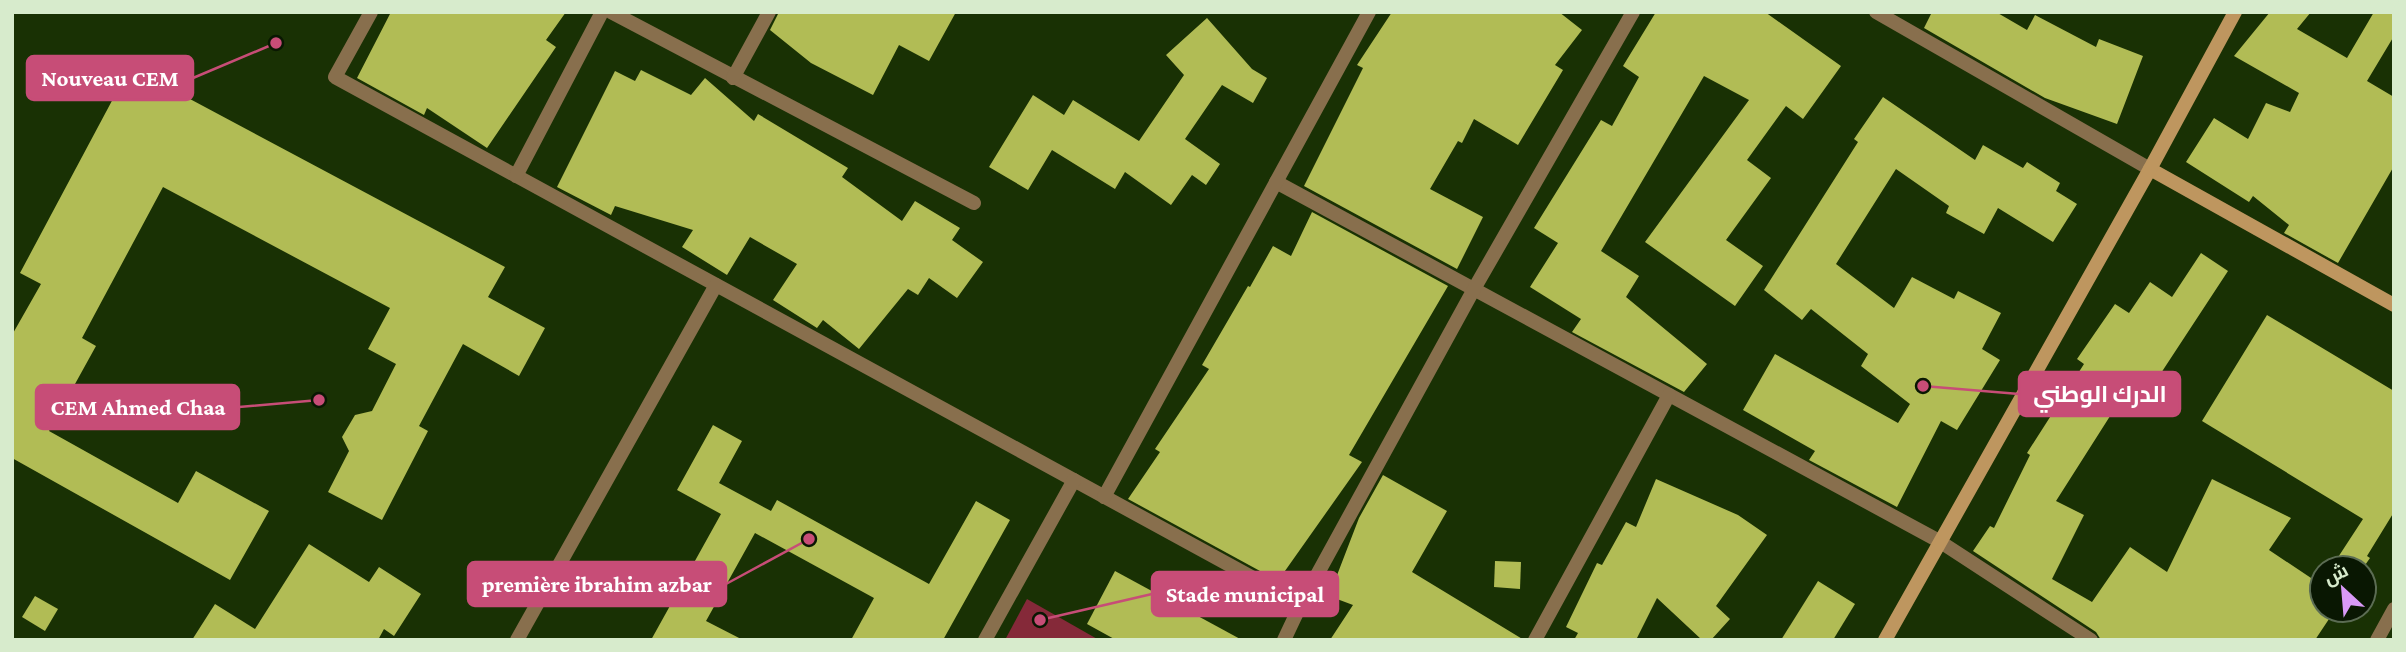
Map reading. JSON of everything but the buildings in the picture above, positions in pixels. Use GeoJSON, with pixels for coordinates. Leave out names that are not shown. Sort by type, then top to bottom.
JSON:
{"type":"FeatureCollection","features":[{"type":"Feature","properties":{"kind":"main road"},"geometry":{"type":"LineString","coordinates":[[1885,640],[2150,169],[2235,12]]}},
{"type":"Feature","properties":{"kind":"main road"},"geometry":{"type":"LineString","coordinates":[[2150,169],[2394,305]]}},
{"type":"Feature","properties":{"kind":"street"},"geometry":{"type":"LineString","coordinates":[[371,12],[335,78],[1301,604]]}},
{"type":"Feature","properties":{"kind":"street"},"geometry":{"type":"LineString","coordinates":[[516,176],[602,12]]}},
{"type":"Feature","properties":{"kind":"street"},"geometry":{"type":"LineString","coordinates":[[611,12],[974,203]]}},
{"type":"Feature","properties":{"kind":"street"},"geometry":{"type":"LineString","coordinates":[[733,78],[769,12]]}},
{"type":"Feature","properties":{"kind":"street"},"geometry":{"type":"LineString","coordinates":[[1104,497],[1369,12]]}},
{"type":"Feature","properties":{"kind":"street"},"geometry":{"type":"LineString","coordinates":[[1284,640],[1301,604],[1474,289],[1633,12]]}},
{"type":"Feature","properties":{"kind":"street"},"geometry":{"type":"LineString","coordinates":[[1876,12],[2150,169]]}},
{"type":"Feature","properties":{"kind":"street"},"geometry":{"type":"LineString","coordinates":[[1276,182],[1940,541],[2091,640]]}},
{"type":"Feature","properties":{"kind":"street"},"geometry":{"type":"LineString","coordinates":[[517,640],[716,285]]}},
{"type":"Feature","properties":{"kind":"street"},"geometry":{"type":"LineString","coordinates":[[1535,640],[1670,395]]}},
{"type":"Feature","properties":{"kind":"street"},"geometry":{"type":"LineString","coordinates":[[985,640],[1074,480]]}},
{"type":"Feature","properties":{"kind":"street"},"geometry":{"type":"LineString","coordinates":[[2377,640],[2394,609]]}},
{"type":"Feature","properties":{"kind":"shaded area"},"geometry":{"type":"Polygon","coordinates":[[[1027,599],[1099,640],[1005,640],[1027,599]]]}},
{"type":"Feature","properties":{"kind":"place","name":"Nouveau CEM"},"geometry":{"type":"Point","coordinates":[276,43]}},
{"type":"Feature","properties":{"kind":"place","name":"الدرك الوطني"},"geometry":{"type":"Point","coordinates":[1923,386]}},
{"type":"Feature","properties":{"kind":"place","name":"CEM Ahmed Chaa"},"geometry":{"type":"Point","coordinates":[319,400]}},
{"type":"Feature","properties":{"kind":"place","name":"première ibrahim azbar"},"geometry":{"type":"Point","coordinates":[809,539]}},
{"type":"Feature","properties":{"kind":"place","name":"Stade municipal"},"geometry":{"type":"Point","coordinates":[1040,620]}}]}
